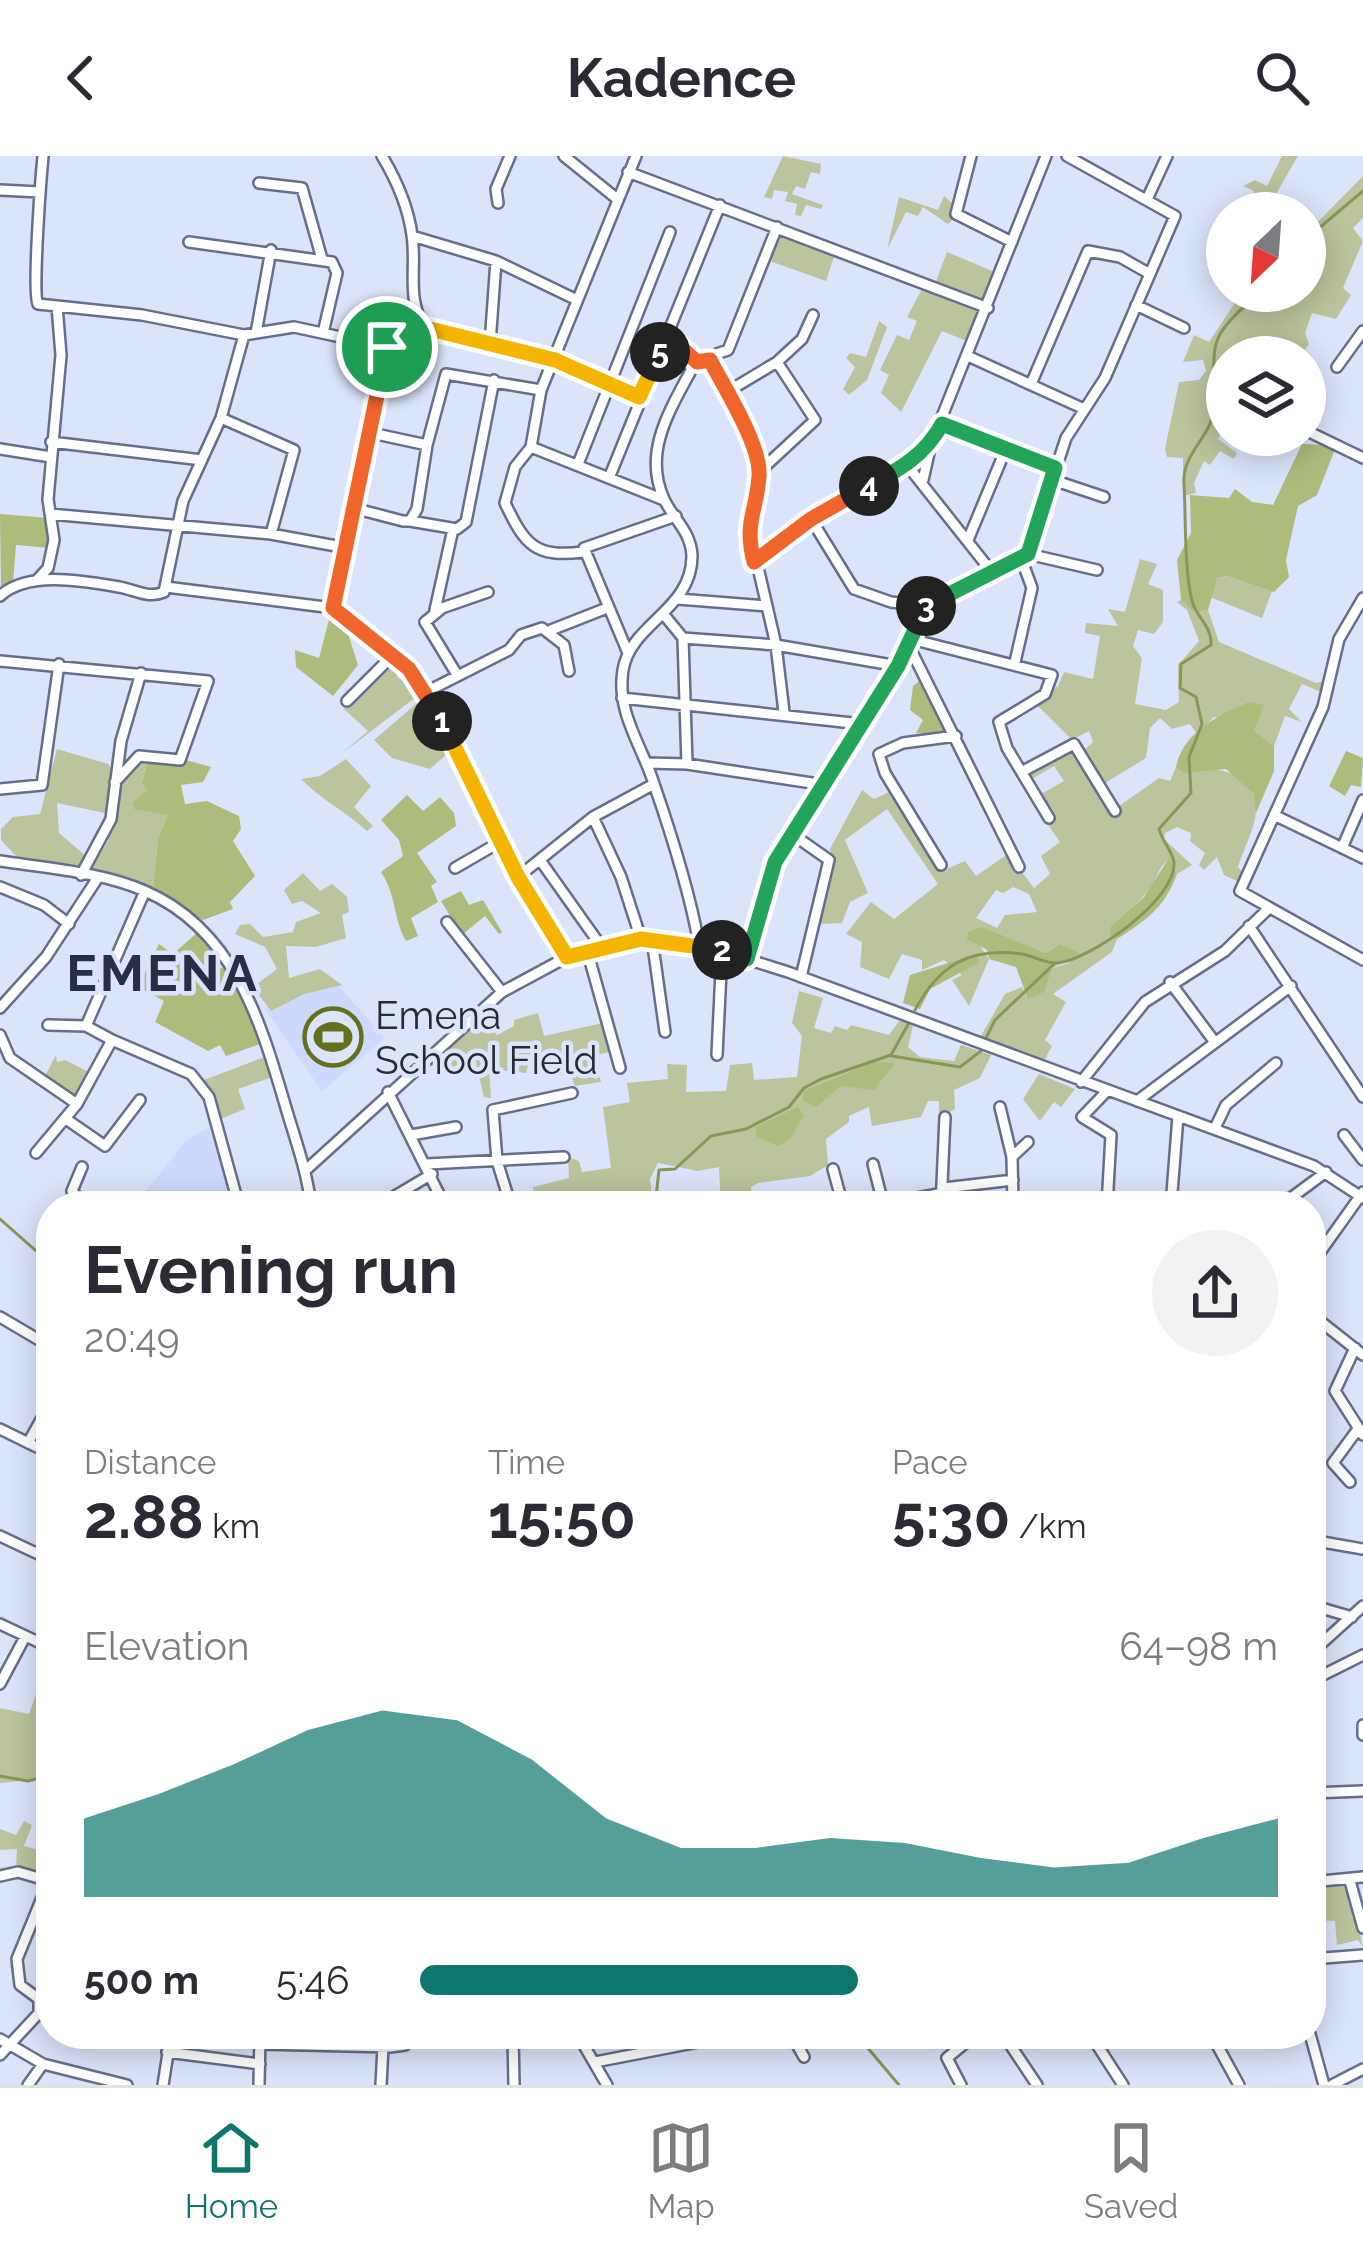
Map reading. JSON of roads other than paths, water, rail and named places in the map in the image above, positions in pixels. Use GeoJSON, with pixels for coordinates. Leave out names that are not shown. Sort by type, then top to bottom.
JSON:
{"type":"FeatureCollection","features":[{"type":"Feature","properties":{"kind":"street"},"geometry":{"type":"LineString","coordinates":[[43,156],[40,258],[33,297],[38,304],[250,334],[294,327],[387,347]]}},
{"type":"Feature","properties":{"kind":"street"},"geometry":{"type":"LineString","coordinates":[[333,608],[387,347],[412,308],[412,236],[396,179],[382,156]]}},
{"type":"Feature","properties":{"kind":"street"},"geometry":{"type":"LineString","coordinates":[[498,203],[496,189],[510,156]]}},
{"type":"Feature","properties":{"kind":"street"},"geometry":{"type":"LineString","coordinates":[[564,156],[616,198]]}},
{"type":"Feature","properties":{"kind":"street"},"geometry":{"type":"LineString","coordinates":[[636,156],[541,390],[531,446],[515,466],[505,503],[538,551],[556,556],[583,553],[592,543],[676,517]]}},
{"type":"Feature","properties":{"kind":"street"},"geometry":{"type":"LineString","coordinates":[[971,156],[956,214],[1012,242]]}},
{"type":"Feature","properties":{"kind":"street"},"geometry":{"type":"LineString","coordinates":[[923,480],[931,444],[970,357],[1046,156]]}},
{"type":"Feature","properties":{"kind":"street"},"geometry":{"type":"LineString","coordinates":[[1015,662],[1032,588],[1025,556],[1054,474],[1082,408],[1105,378],[1175,216],[1148,196],[1067,156]]}},
{"type":"Feature","properties":{"kind":"street"},"geometry":{"type":"LineString","coordinates":[[1148,196],[1166,156]]}},
{"type":"Feature","properties":{"kind":"street"},"geometry":{"type":"LineString","coordinates":[[628,172],[988,308]]}},
{"type":"Feature","properties":{"kind":"street"},"geometry":{"type":"LineString","coordinates":[[259,183],[302,188],[322,259],[337,273],[323,333]]}},
{"type":"Feature","properties":{"kind":"street"},"geometry":{"type":"LineString","coordinates":[[0,190],[40,192]]}},
{"type":"Feature","properties":{"kind":"street"},"geometry":{"type":"LineString","coordinates":[[609,478],[720,205]]}},
{"type":"Feature","properties":{"kind":"street"},"geometry":{"type":"LineString","coordinates":[[697,362],[728,350],[777,227]]}},
{"type":"Feature","properties":{"kind":"street"},"geometry":{"type":"LineString","coordinates":[[578,464],[670,232]]}},
{"type":"Feature","properties":{"kind":"street"},"geometry":{"type":"LineString","coordinates":[[412,236],[496,261],[577,300]]}},
{"type":"Feature","properties":{"kind":"street"},"geometry":{"type":"LineString","coordinates":[[189,242],[322,259]]}},
{"type":"Feature","properties":{"kind":"street"},"geometry":{"type":"LineString","coordinates":[[166,587],[176,527],[250,334],[271,250]]}},
{"type":"Feature","properties":{"kind":"street"},"geometry":{"type":"LineString","coordinates":[[1031,384],[1088,251],[1120,257],[1150,274]]}},
{"type":"Feature","properties":{"kind":"street"},"geometry":{"type":"LineString","coordinates":[[490,344],[496,261]]}},
{"type":"Feature","properties":{"kind":"street"},"geometry":{"type":"LineString","coordinates":[[1136,305],[1184,328]]}},
{"type":"Feature","properties":{"kind":"street"},"geometry":{"type":"LineString","coordinates":[[37,580],[52,556],[51,442],[61,355],[57,306]]}},
{"type":"Feature","properties":{"kind":"street"},"geometry":{"type":"LineString","coordinates":[[412,308],[424,327]]}},
{"type":"Feature","properties":{"kind":"street"},"geometry":{"type":"LineString","coordinates":[[727,392],[778,362],[802,340],[813,315]]}},
{"type":"Feature","properties":{"kind":"street"},"geometry":{"type":"LineString","coordinates":[[406,323],[555,360],[639,397]]}},
{"type":"Feature","properties":{"kind":"street"},"geometry":{"type":"LineString","coordinates":[[1337,367],[1358,349],[1363,332]]}},
{"type":"Feature","properties":{"kind":"street"},"geometry":{"type":"LineString","coordinates":[[667,335],[697,362]]}},
{"type":"Feature","properties":{"kind":"street"},"geometry":{"type":"LineString","coordinates":[[970,357],[1082,408]]}},
{"type":"Feature","properties":{"kind":"street"},"geometry":{"type":"LineString","coordinates":[[710,360],[760,471]]}},
{"type":"Feature","properties":{"kind":"street"},"geometry":{"type":"LineString","coordinates":[[628,653],[678,599],[692,561],[691,545],[664,500],[657,442],[697,362]]}},
{"type":"Feature","properties":{"kind":"street"},"geometry":{"type":"LineString","coordinates":[[778,362],[816,416],[760,471],[746,531],[776,645],[784,712]]}},
{"type":"Feature","properties":{"kind":"street"},"geometry":{"type":"LineString","coordinates":[[410,520],[417,509],[427,445],[446,374],[541,390]]}},
{"type":"Feature","properties":{"kind":"street"},"geometry":{"type":"LineString","coordinates":[[353,508],[453,529],[463,526],[494,380]]}},
{"type":"Feature","properties":{"kind":"street"},"geometry":{"type":"LineString","coordinates":[[220,418],[294,450],[271,534]]}},
{"type":"Feature","properties":{"kind":"street"},"geometry":{"type":"LineString","coordinates":[[942,424],[1103,497]]}},
{"type":"Feature","properties":{"kind":"street"},"geometry":{"type":"LineString","coordinates":[[367,432],[427,445]]}},
{"type":"Feature","properties":{"kind":"street"},"geometry":{"type":"LineString","coordinates":[[1326,438],[1359,451]]}},
{"type":"Feature","properties":{"kind":"street"},"geometry":{"type":"LineString","coordinates":[[51,442],[202,460]]}},
{"type":"Feature","properties":{"kind":"street"},"geometry":{"type":"LineString","coordinates":[[754,562],[811,519],[908,465],[931,444]]}},
{"type":"Feature","properties":{"kind":"street"},"geometry":{"type":"LineString","coordinates":[[531,446],[664,500]]}},
{"type":"Feature","properties":{"kind":"street"},"geometry":{"type":"LineString","coordinates":[[0,449],[51,457]]}},
{"type":"Feature","properties":{"kind":"street"},"geometry":{"type":"LineString","coordinates":[[968,540],[1004,451]]}},
{"type":"Feature","properties":{"kind":"street"},"geometry":{"type":"LineString","coordinates":[[908,465],[991,571]]}},
{"type":"Feature","properties":{"kind":"street"},"geometry":{"type":"LineString","coordinates":[[50,514],[271,534],[346,548]]}},
{"type":"Feature","properties":{"kind":"street"},"geometry":{"type":"LineString","coordinates":[[811,519],[854,589],[868,597],[926,606],[1025,556],[1097,570]]}},
{"type":"Feature","properties":{"kind":"street"},"geometry":{"type":"LineString","coordinates":[[453,529],[435,612],[426,628],[456,673]]}},
{"type":"Feature","properties":{"kind":"street"},"geometry":{"type":"LineString","coordinates":[[583,553],[628,653],[622,698],[655,784],[699,944]]}},
{"type":"Feature","properties":{"kind":"street"},"geometry":{"type":"LineString","coordinates":[[1,593],[37,580],[119,587],[152,596],[166,587],[333,608],[393,655],[424,693],[518,877],[567,957]]}},
{"type":"Feature","properties":{"kind":"street"},"geometry":{"type":"LineString","coordinates":[[435,612],[488,592]]}},
{"type":"Feature","properties":{"kind":"street"},"geometry":{"type":"LineString","coordinates":[[1363,598],[1339,639],[1327,697],[1240,891],[1363,960]]}},
{"type":"Feature","properties":{"kind":"street"},"geometry":{"type":"LineString","coordinates":[[678,599],[766,606]]}},
{"type":"Feature","properties":{"kind":"street"},"geometry":{"type":"LineString","coordinates":[[747,959],[766,884],[792,834],[898,666],[926,606]]}},
{"type":"Feature","properties":{"kind":"street"},"geometry":{"type":"LineString","coordinates":[[424,693],[509,650],[521,635],[551,630],[607,608]]}},
{"type":"Feature","properties":{"kind":"street"},"geometry":{"type":"LineString","coordinates":[[665,616],[683,638],[687,764]]}},
{"type":"Feature","properties":{"kind":"street"},"geometry":{"type":"LineString","coordinates":[[551,630],[564,645],[569,670]]}},
{"type":"Feature","properties":{"kind":"street"},"geometry":{"type":"LineString","coordinates":[[683,638],[776,645],[898,666]]}},
{"type":"Feature","properties":{"kind":"street"},"geometry":{"type":"LineString","coordinates":[[910,642],[1015,662],[1054,678],[1045,694],[999,719],[1007,748],[1025,770],[1049,818]]}},
{"type":"Feature","properties":{"kind":"street"},"geometry":{"type":"LineString","coordinates":[[910,642],[1018,867]]}},
{"type":"Feature","properties":{"kind":"street"},"geometry":{"type":"LineString","coordinates":[[347,701],[393,655]]}},
{"type":"Feature","properties":{"kind":"street"},"geometry":{"type":"LineString","coordinates":[[0,661],[197,677],[210,685],[180,760],[139,756],[115,782]]}},
{"type":"Feature","properties":{"kind":"street"},"geometry":{"type":"LineString","coordinates":[[0,790],[42,785],[58,664]]}},
{"type":"Feature","properties":{"kind":"street"},"geometry":{"type":"LineString","coordinates":[[81,875],[111,819],[141,673]]}},
{"type":"Feature","properties":{"kind":"street"},"geometry":{"type":"LineString","coordinates":[[622,698],[684,701],[862,724]]}},
{"type":"Feature","properties":{"kind":"street"},"geometry":{"type":"LineString","coordinates":[[879,754],[903,742],[956,736]]}},
{"type":"Feature","properties":{"kind":"street"},"geometry":{"type":"LineString","coordinates":[[853,740],[879,754],[941,865]]}},
{"type":"Feature","properties":{"kind":"street"},"geometry":{"type":"LineString","coordinates":[[1025,770],[1074,744],[1115,811]]}},
{"type":"Feature","properties":{"kind":"street"},"geometry":{"type":"LineString","coordinates":[[647,763],[687,764],[824,785]]}},
{"type":"Feature","properties":{"kind":"street"},"geometry":{"type":"LineString","coordinates":[[518,877],[593,818],[655,784]]}},
{"type":"Feature","properties":{"kind":"street"},"geometry":{"type":"LineString","coordinates":[[1342,848],[1363,800]]}},
{"type":"Feature","properties":{"kind":"street"},"geometry":{"type":"LineString","coordinates":[[1274,815],[1363,858]]}},
{"type":"Feature","properties":{"kind":"street"},"geometry":{"type":"LineString","coordinates":[[593,818],[646,939],[665,1032]]}},
{"type":"Feature","properties":{"kind":"street"},"geometry":{"type":"LineString","coordinates":[[792,834],[830,860],[802,977]]}},
{"type":"Feature","properties":{"kind":"street"},"geometry":{"type":"LineString","coordinates":[[455,868],[500,842]]}},
{"type":"Feature","properties":{"kind":"street"},"geometry":{"type":"LineString","coordinates":[[540,860],[601,946]]}},
{"type":"Feature","properties":{"kind":"street"},"geometry":{"type":"LineString","coordinates":[[0,861],[145,891],[173,906],[202,931],[261,1018],[307,1169],[309,1191]]}},
{"type":"Feature","properties":{"kind":"street"},"geometry":{"type":"LineString","coordinates":[[0,1007],[69,924],[97,879]]}},
{"type":"Feature","properties":{"kind":"street"},"geometry":{"type":"LineString","coordinates":[[0,887],[44,905],[69,924]]}},
{"type":"Feature","properties":{"kind":"street"},"geometry":{"type":"LineString","coordinates":[[86,1026],[145,891]]}},
{"type":"Feature","properties":{"kind":"street"},"geometry":{"type":"LineString","coordinates":[[1081,1082],[1125,1023],[1171,982],[1225,952],[1267,910]]}},
{"type":"Feature","properties":{"kind":"street"},"geometry":{"type":"LineString","coordinates":[[448,922],[502,992]]}},
{"type":"Feature","properties":{"kind":"street"},"geometry":{"type":"LineString","coordinates":[[1250,926],[1363,1097]]}},
{"type":"Feature","properties":{"kind":"street"},"geometry":{"type":"LineString","coordinates":[[307,1169],[502,992],[567,957],[646,939],[699,944],[802,977],[1326,1172],[1362,1195],[1326,1244]]}},
{"type":"Feature","properties":{"kind":"street"},"geometry":{"type":"LineString","coordinates":[[587,950],[620,1068]]}},
{"type":"Feature","properties":{"kind":"street"},"geometry":{"type":"LineString","coordinates":[[717,1055],[722,950]]}},
{"type":"Feature","properties":{"kind":"street"},"geometry":{"type":"LineString","coordinates":[[1171,982],[1214,1041]]}},
{"type":"Feature","properties":{"kind":"street"},"geometry":{"type":"LineString","coordinates":[[1136,1101],[1291,986]]}},
{"type":"Feature","properties":{"kind":"street"},"geometry":{"type":"LineString","coordinates":[[48,1025],[86,1026],[200,1081],[209,1096],[235,1191]]}},
{"type":"Feature","properties":{"kind":"street"},"geometry":{"type":"LineString","coordinates":[[0,1035],[10,1058],[76,1104]]}},
{"type":"Feature","properties":{"kind":"street"},"geometry":{"type":"LineString","coordinates":[[36,1153],[66,1119],[112,1040]]}},
{"type":"Feature","properties":{"kind":"street"},"geometry":{"type":"LineString","coordinates":[[1215,1128],[1222,1108],[1276,1063]]}},
{"type":"Feature","properties":{"kind":"street"},"geometry":{"type":"LineString","coordinates":[[1107,1091],[1082,1118],[1111,1135],[1108,1191]]}},
{"type":"Feature","properties":{"kind":"street"},"geometry":{"type":"LineString","coordinates":[[388,1092],[439,1191]]}},
{"type":"Feature","properties":{"kind":"street"},"geometry":{"type":"LineString","coordinates":[[506,1191],[497,1161],[493,1111],[572,1093]]}},
{"type":"Feature","properties":{"kind":"street"},"geometry":{"type":"LineString","coordinates":[[66,1119],[105,1146],[140,1100]]}},
{"type":"Feature","properties":{"kind":"street"},"geometry":{"type":"LineString","coordinates":[[1000,1107],[1012,1156],[1013,1191]]}},
{"type":"Feature","properties":{"kind":"street"},"geometry":{"type":"LineString","coordinates":[[1172,1191],[1178,1116]]}},
{"type":"Feature","properties":{"kind":"street"},"geometry":{"type":"LineString","coordinates":[[941,1191],[945,1117]]}},
{"type":"Feature","properties":{"kind":"street"},"geometry":{"type":"LineString","coordinates":[[411,1135],[456,1127]]}},
{"type":"Feature","properties":{"kind":"street"},"geometry":{"type":"LineString","coordinates":[[1343,1135],[1363,1160]]}},
{"type":"Feature","properties":{"kind":"street"},"geometry":{"type":"LineString","coordinates":[[1012,1156],[1028,1142]]}},
{"type":"Feature","properties":{"kind":"street"},"geometry":{"type":"LineString","coordinates":[[399,1191],[429,1169],[564,1157]]}},
{"type":"Feature","properties":{"kind":"street"},"geometry":{"type":"LineString","coordinates":[[873,1164],[877,1191]]}},
{"type":"Feature","properties":{"kind":"street"},"geometry":{"type":"LineString","coordinates":[[72,1191],[82,1167]]}},
{"type":"Feature","properties":{"kind":"street"},"geometry":{"type":"LineString","coordinates":[[832,1169],[839,1191]]}},
{"type":"Feature","properties":{"kind":"street"},"geometry":{"type":"LineString","coordinates":[[1300,1191],[1326,1172]]}},
{"type":"Feature","properties":{"kind":"street"},"geometry":{"type":"LineString","coordinates":[[964,1191],[1013,1180]]}},
{"type":"Feature","properties":{"kind":"street"},"geometry":{"type":"LineString","coordinates":[[0,1336],[4,1320],[36,1338]]}},
{"type":"Feature","properties":{"kind":"street"},"geometry":{"type":"LineString","coordinates":[[1326,1325],[1359,1352],[1334,1391],[1360,1432],[1333,1463],[1351,1482]]}},
{"type":"Feature","properties":{"kind":"street"},"geometry":{"type":"LineString","coordinates":[[28,1443],[36,1429]]}},
{"type":"Feature","properties":{"kind":"street"},"geometry":{"type":"LineString","coordinates":[[0,1430],[36,1447]]}},
{"type":"Feature","properties":{"kind":"street"},"geometry":{"type":"LineString","coordinates":[[0,1536],[36,1552]]}},
{"type":"Feature","properties":{"kind":"street"},"geometry":{"type":"LineString","coordinates":[[1326,1543],[1363,1550]]}},
{"type":"Feature","properties":{"kind":"street"},"geometry":{"type":"LineString","coordinates":[[1326,1640],[1363,1606]]}},
{"type":"Feature","properties":{"kind":"street"},"geometry":{"type":"LineString","coordinates":[[1326,1609],[1352,1617]]}},
{"type":"Feature","properties":{"kind":"street"},"geometry":{"type":"LineString","coordinates":[[0,1624],[36,1642]]}},
{"type":"Feature","properties":{"kind":"street"},"geometry":{"type":"LineString","coordinates":[[0,1684],[25,1637]]}},
{"type":"Feature","properties":{"kind":"street"},"geometry":{"type":"LineString","coordinates":[[1326,1674],[1363,1655]]}},
{"type":"Feature","properties":{"kind":"street"},"geometry":{"type":"LineString","coordinates":[[1363,1725],[1363,1735]]}},
{"type":"Feature","properties":{"kind":"street"},"geometry":{"type":"LineString","coordinates":[[1326,1792],[1363,1791]]}},
{"type":"Feature","properties":{"kind":"street"},"geometry":{"type":"LineString","coordinates":[[0,1876],[18,1872],[36,1876]]}},
{"type":"Feature","properties":{"kind":"street"},"geometry":{"type":"LineString","coordinates":[[1326,1882],[1363,1877]]}},
{"type":"Feature","properties":{"kind":"street"},"geometry":{"type":"LineString","coordinates":[[1350,1881],[1363,1928]]}},
{"type":"Feature","properties":{"kind":"street"},"geometry":{"type":"LineString","coordinates":[[36,1914],[16,1963],[20,1985],[36,1998]]}},
{"type":"Feature","properties":{"kind":"street"},"geometry":{"type":"LineString","coordinates":[[1326,1958],[1363,1955]]}},
{"type":"Feature","properties":{"kind":"street"},"geometry":{"type":"LineString","coordinates":[[36,2018],[3,2047],[43,2064],[127,2085]]}},
{"type":"Feature","properties":{"kind":"street"},"geometry":{"type":"LineString","coordinates":[[163,2085],[168,2049]]}},
{"type":"Feature","properties":{"kind":"street"},"geometry":{"type":"LineString","coordinates":[[259,2085],[260,2049]]}},
{"type":"Feature","properties":{"kind":"street"},"geometry":{"type":"LineString","coordinates":[[381,2085],[383,2049]]}},
{"type":"Feature","properties":{"kind":"street"},"geometry":{"type":"LineString","coordinates":[[513,2049],[514,2085]]}},
{"type":"Feature","properties":{"kind":"street"},"geometry":{"type":"LineString","coordinates":[[585,2049],[608,2085]]}},
{"type":"Feature","properties":{"kind":"street"},"geometry":{"type":"LineString","coordinates":[[595,2062],[661,2049]]}},
{"type":"Feature","properties":{"kind":"street"},"geometry":{"type":"LineString","coordinates":[[799,2049],[804,2057]]}},
{"type":"Feature","properties":{"kind":"street"},"geometry":{"type":"LineString","coordinates":[[958,2049],[947,2058],[961,2085]]}},
{"type":"Feature","properties":{"kind":"street"},"geometry":{"type":"LineString","coordinates":[[1013,2049],[1037,2085]]}},
{"type":"Feature","properties":{"kind":"street"},"geometry":{"type":"LineString","coordinates":[[1100,2049],[1123,2085]]}},
{"type":"Feature","properties":{"kind":"street"},"geometry":{"type":"LineString","coordinates":[[1219,2049],[1239,2085]]}},
{"type":"Feature","properties":{"kind":"street"},"geometry":{"type":"LineString","coordinates":[[1315,2049],[1328,2085],[1363,2069]]}},
{"type":"Feature","properties":{"kind":"street"},"geometry":{"type":"LineString","coordinates":[[167,2052],[260,2063]]}},
{"type":"Feature","properties":{"kind":"street"},"geometry":{"type":"LineString","coordinates":[[28,2085],[43,2064]]}},
{"type":"Feature","properties":{"kind":"waterway"},"geometry":{"type":"LineString","coordinates":[[1326,222],[1363,191]]}},
{"type":"Feature","properties":{"kind":"waterway"},"geometry":{"type":"LineString","coordinates":[[915,1010],[934,981],[971,957],[1022,954],[1058,963],[1090,951],[1147,910],[1171,878],[1174,863],[1159,829],[1191,793],[1189,757],[1202,724],[1196,697],[1180,688],[1181,664],[1211,645],[1190,592],[1184,474],[1211,420],[1216,344],[1239,312]]}},
{"type":"Feature","properties":{"kind":"waterway"},"geometry":{"type":"LineString","coordinates":[[984,1042],[995,1020],[1053,965]]}},
{"type":"Feature","properties":{"kind":"waterway"},"geometry":{"type":"LineString","coordinates":[[657,1191],[659,1170],[675,1169],[711,1136],[746,1129],[789,1107],[804,1088],[821,1079],[891,1055],[910,1021]]}},
{"type":"Feature","properties":{"kind":"waterway"},"geometry":{"type":"LineString","coordinates":[[892,1056],[960,1067],[981,1051]]}},
{"type":"Feature","properties":{"kind":"waterway"},"geometry":{"type":"LineString","coordinates":[[0,1219],[36,1251]]}},
{"type":"Feature","properties":{"kind":"waterway"},"geometry":{"type":"LineString","coordinates":[[0,1776],[36,1779]]}},
{"type":"Feature","properties":{"kind":"waterway"},"geometry":{"type":"LineString","coordinates":[[869,2049],[899,2085]]}},
{"type":"Feature","properties":{"kind":"place","name":"Emena School Field"},"geometry":{"type":"Point","coordinates":[333,1037]}},
{"type":"Feature","properties":{"kind":"district","name":"EMENA"},"geometry":{"type":"Point","coordinates":[163,973]}}]}
